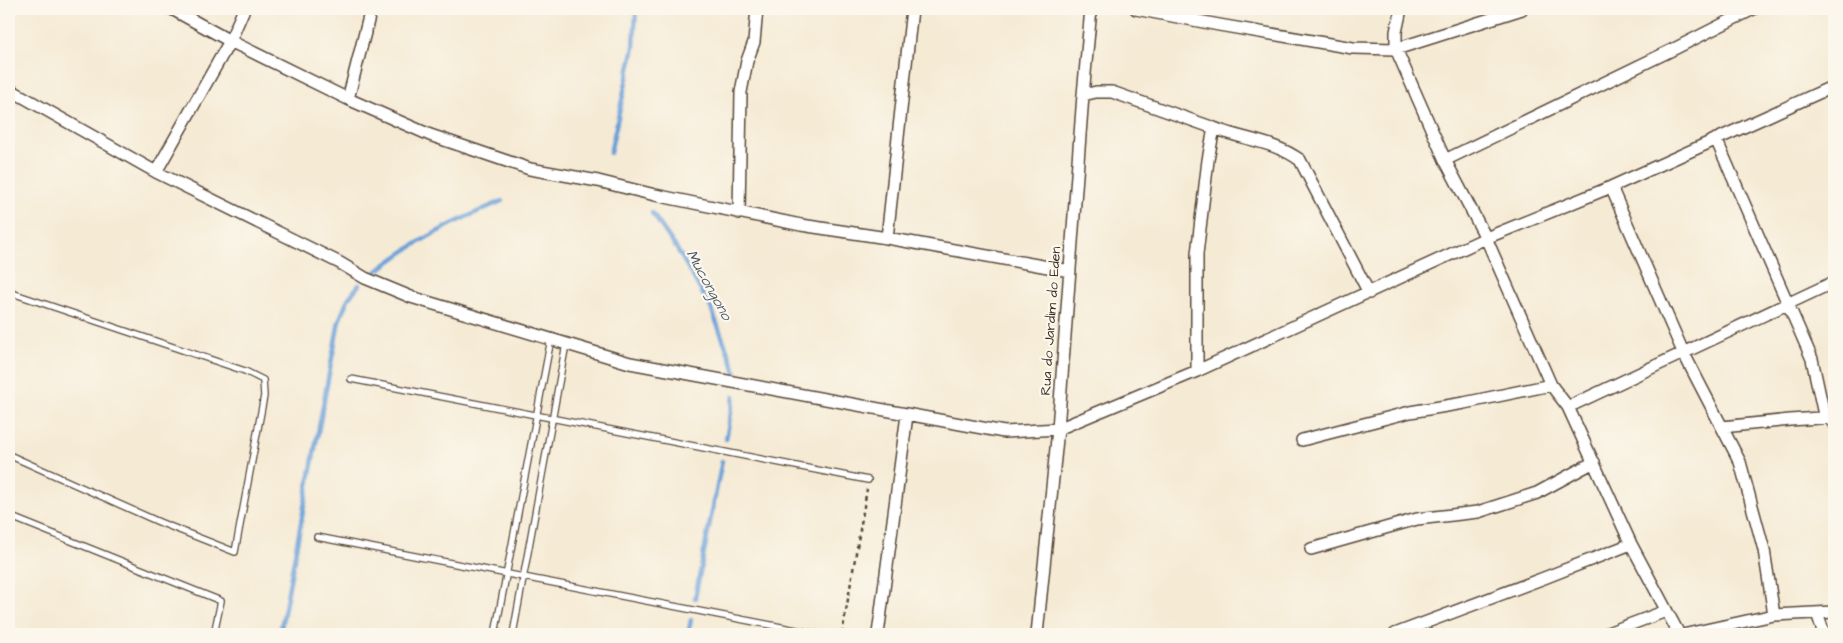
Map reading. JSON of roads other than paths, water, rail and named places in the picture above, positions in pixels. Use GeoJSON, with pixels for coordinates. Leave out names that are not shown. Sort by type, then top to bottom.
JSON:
{"type":"FeatureCollection","features":[{"type":"Feature","properties":{"kind":"street"},"geometry":{"type":"LineString","coordinates":[[172,9],[230,41],[348,99],[430,135],[530,169],[598,181],[801,225],[888,238],[1070,271]]}},
{"type":"Feature","properties":{"kind":"street"},"geometry":{"type":"LineString","coordinates":[[156,172],[230,41],[244,9]]}},
{"type":"Feature","properties":{"kind":"street"},"geometry":{"type":"LineString","coordinates":[[348,99],[371,9]]}},
{"type":"Feature","properties":{"kind":"street"},"geometry":{"type":"LineString","coordinates":[[739,212],[741,92],[747,61],[754,42],[757,9]]}},
{"type":"Feature","properties":{"kind":"street"},"geometry":{"type":"LineString","coordinates":[[888,238],[912,9]]}},
{"type":"Feature","properties":{"kind":"street","name":"Rua do Jardim do Eden"},"geometry":{"type":"LineString","coordinates":[[1037,634],[1058,429],[1082,95],[1091,9]]}},
{"type":"Feature","properties":{"kind":"street"},"geometry":{"type":"LineString","coordinates":[[1136,9],[1353,48],[1396,49],[1517,10]]}},
{"type":"Feature","properties":{"kind":"street"},"geometry":{"type":"LineString","coordinates":[[1401,9],[1396,32],[1396,49],[1445,160],[1486,238],[1552,385],[1568,406],[1631,544],[1679,634]]}},
{"type":"Feature","properties":{"kind":"street"},"geometry":{"type":"LineString","coordinates":[[1445,160],[1753,9]]}},
{"type":"Feature","properties":{"kind":"street"},"geometry":{"type":"LineString","coordinates":[[9,89],[156,172],[340,263],[365,278],[437,306],[630,363],[1004,432],[1058,429],[1197,371],[1486,238],[1611,187],[1834,86]]}},
{"type":"Feature","properties":{"kind":"street"},"geometry":{"type":"LineString","coordinates":[[1082,95],[1096,92],[1112,92],[1214,128],[1247,137],[1288,152],[1300,160],[1370,293]]}},
{"type":"Feature","properties":{"kind":"street"},"geometry":{"type":"LineString","coordinates":[[1197,371],[1196,254],[1214,128]]}},
{"type":"Feature","properties":{"kind":"street"},"geometry":{"type":"LineString","coordinates":[[1716,139],[1812,359],[1823,410],[1832,419]]}},
{"type":"Feature","properties":{"kind":"street"},"geometry":{"type":"LineString","coordinates":[[1611,187],[1683,352],[1740,462],[1764,550],[1774,615]]}},
{"type":"Feature","properties":{"kind":"street"},"geometry":{"type":"LineString","coordinates":[[1568,406],[1787,302],[1834,282]]}},
{"type":"Feature","properties":{"kind":"street"},"geometry":{"type":"LineString","coordinates":[[1302,440],[1410,412],[1464,404],[1552,385]]}},
{"type":"Feature","properties":{"kind":"street"},"geometry":{"type":"LineString","coordinates":[[878,634],[907,415]]}},
{"type":"Feature","properties":{"kind":"street"},"geometry":{"type":"LineString","coordinates":[[1722,427],[1832,419]]}},
{"type":"Feature","properties":{"kind":"street"},"geometry":{"type":"LineString","coordinates":[[1311,549],[1417,519],[1478,512],[1537,494],[1594,462]]}},
{"type":"Feature","properties":{"kind":"street"},"geometry":{"type":"LineString","coordinates":[[1395,634],[1631,544]]}},
{"type":"Feature","properties":{"kind":"street"},"geometry":{"type":"LineString","coordinates":[[1605,634],[1666,611]]}},
{"type":"Feature","properties":{"kind":"street"},"geometry":{"type":"LineString","coordinates":[[1687,634],[1774,615],[1834,612]]}},
{"type":"Feature","properties":{"kind":"street"},"geometry":{"type":"LineString","coordinates":[[1817,613],[1824,634]]}},
{"type":"Feature","properties":{"kind":"lane"},"geometry":{"type":"LineString","coordinates":[[9,292],[246,372],[263,380],[264,396],[235,552],[158,522],[9,455]]}},
{"type":"Feature","properties":{"kind":"lane"},"geometry":{"type":"LineString","coordinates":[[495,634],[551,339]]}},
{"type":"Feature","properties":{"kind":"lane"},"geometry":{"type":"LineString","coordinates":[[513,634],[566,344]]}},
{"type":"Feature","properties":{"kind":"lane"},"geometry":{"type":"LineString","coordinates":[[351,379],[868,480]]}},
{"type":"Feature","properties":{"kind":"lane"},"geometry":{"type":"LineString","coordinates":[[9,516],[221,601],[214,634]]}},
{"type":"Feature","properties":{"kind":"lane"},"geometry":{"type":"LineString","coordinates":[[317,537],[818,634]]}},
{"type":"Feature","properties":{"kind":"waterway","name":"Mucongono"},"geometry":{"type":"LineString","coordinates":[[610,153],[634,47],[636,9]]}},
{"type":"Feature","properties":{"kind":"waterway"},"geometry":{"type":"LineString","coordinates":[[376,272],[406,250],[437,232],[502,201]]}},
{"type":"Feature","properties":{"kind":"waterway","name":"Mucongono"},"geometry":{"type":"LineString","coordinates":[[652,213],[677,249],[711,308],[736,373]]}},
{"type":"Feature","properties":{"kind":"waterway"},"geometry":{"type":"LineString","coordinates":[[280,634],[339,321],[348,299],[359,285]]}},
{"type":"Feature","properties":{"kind":"waterway","name":"Mucongono"},"geometry":{"type":"LineString","coordinates":[[726,439],[734,396]]}},
{"type":"Feature","properties":{"kind":"waterway","name":"Mucongono"},"geometry":{"type":"LineString","coordinates":[[695,598],[722,461]]}},
{"type":"Feature","properties":{"kind":"waterway","name":"Mucongono"},"geometry":{"type":"LineString","coordinates":[[688,634],[691,620]]}}]}
